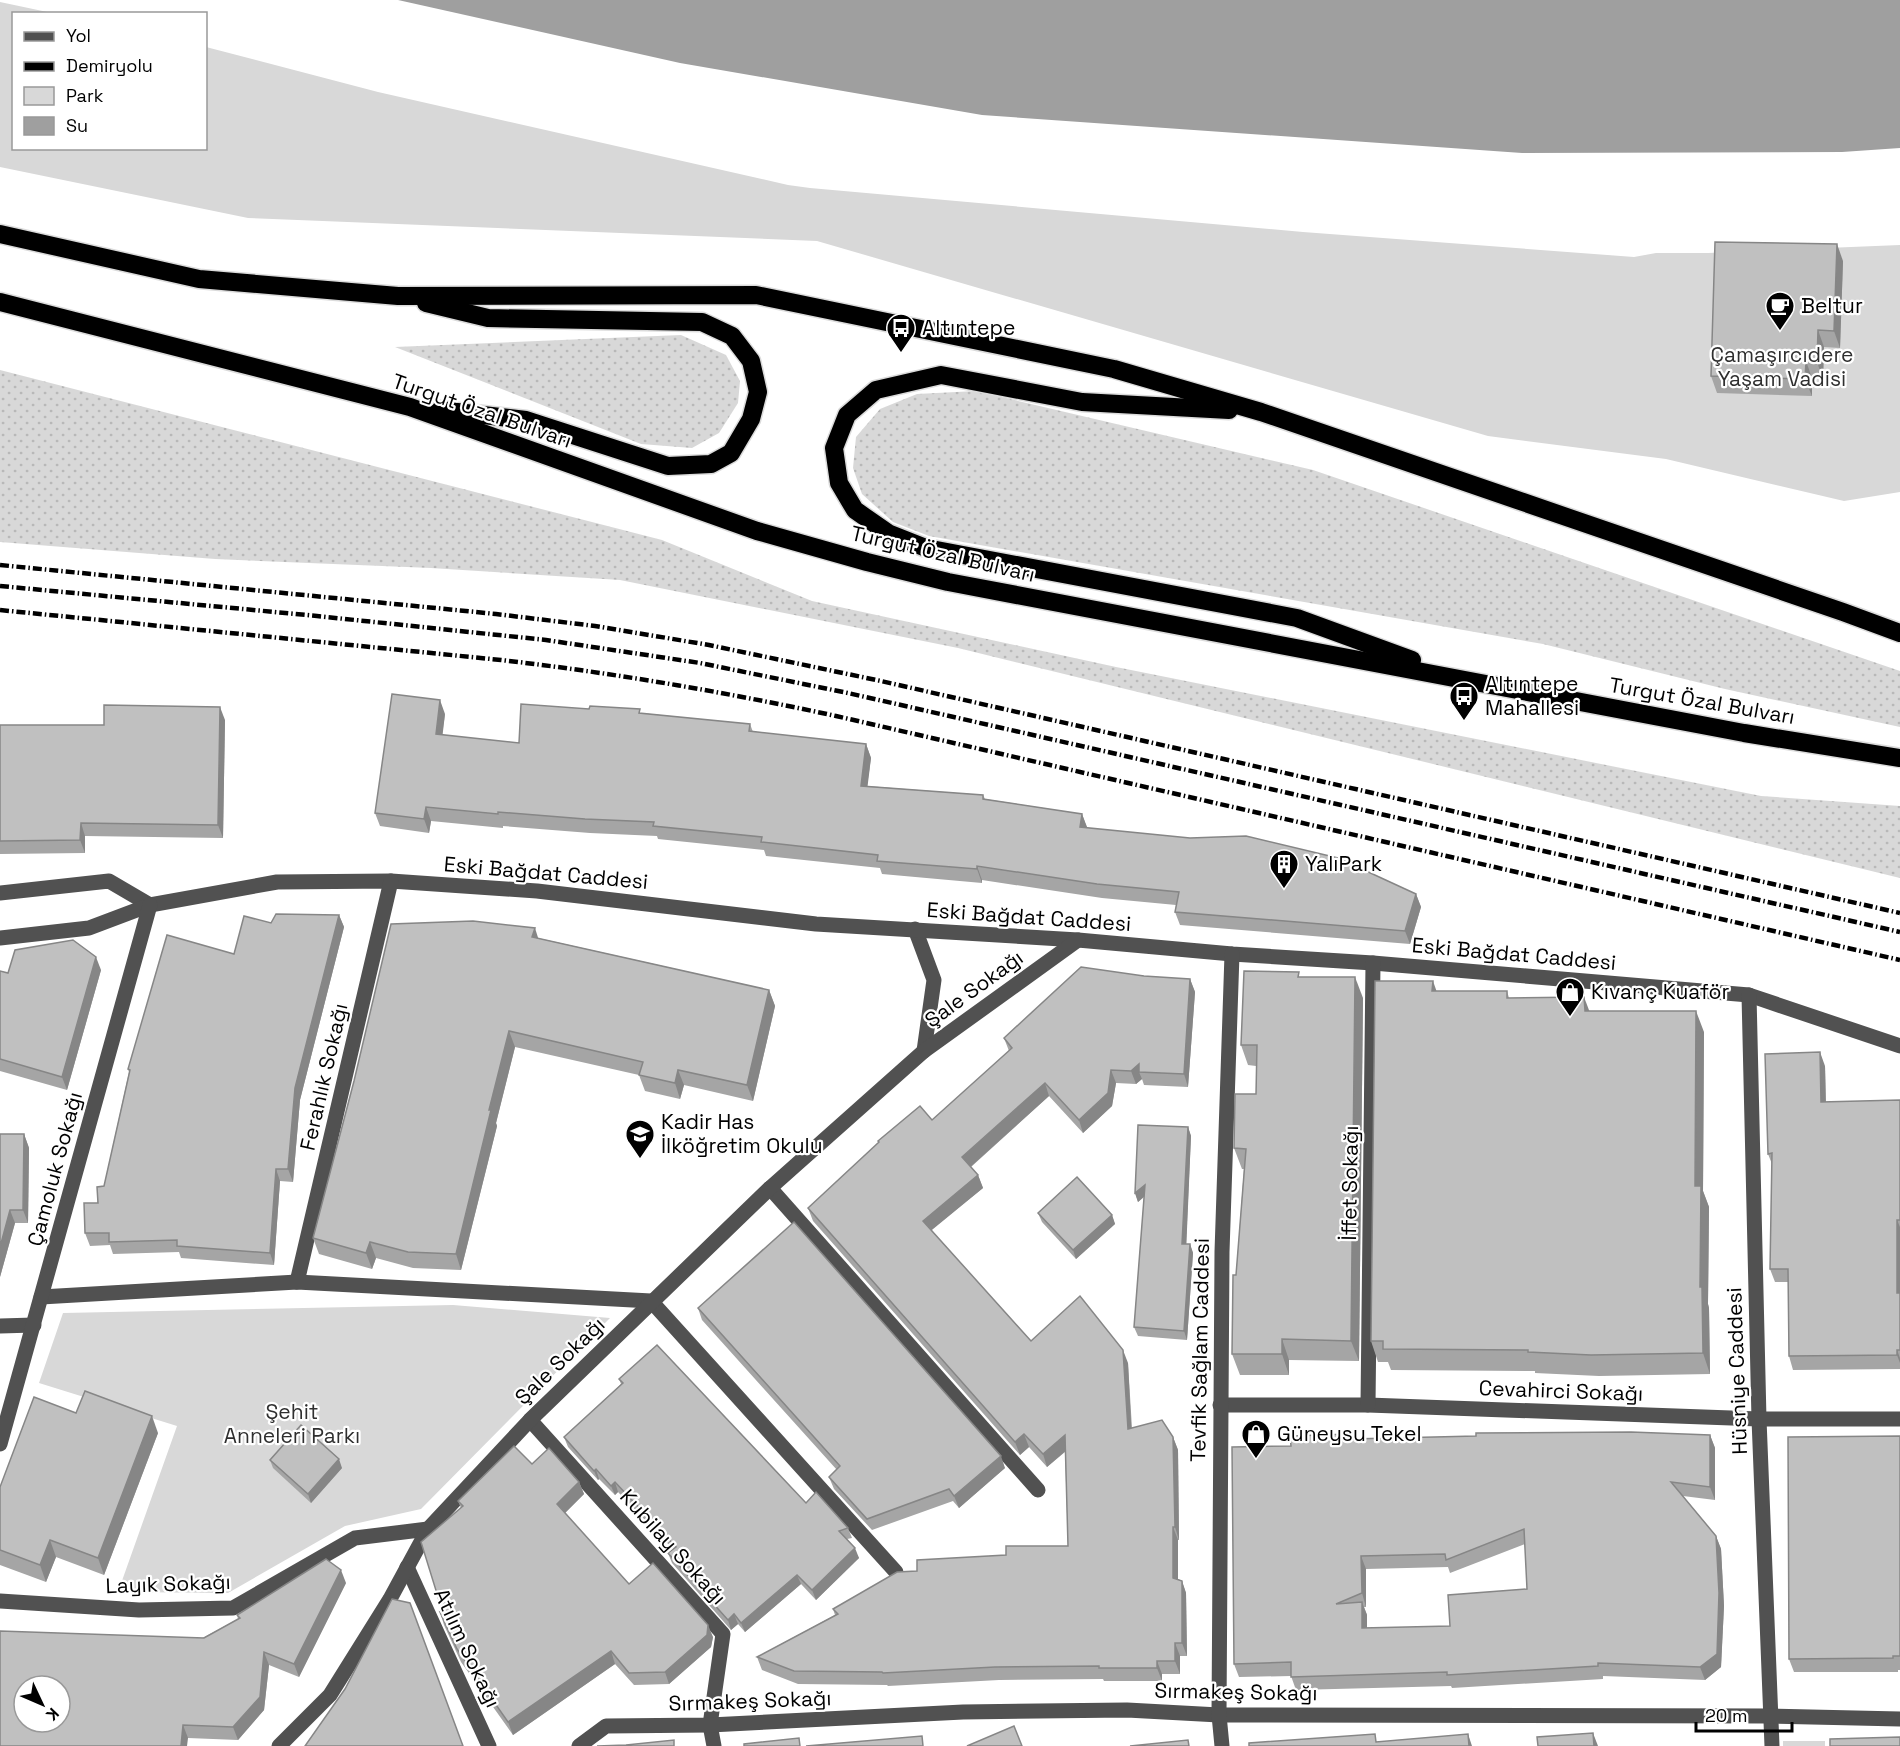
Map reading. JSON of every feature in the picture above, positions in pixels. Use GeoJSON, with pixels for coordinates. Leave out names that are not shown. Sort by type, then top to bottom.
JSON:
{"type":"FeatureCollection","features":[{"type":"Feature","properties":{"kind":"highway"},"geometry":{"type":"LineString","coordinates":[[0,234],[199,279],[398,296],[756,295],[1114,369],[1261,412],[1900,633]]}},
{"type":"Feature","properties":{"kind":"highway"},"geometry":{"type":"LineString","coordinates":[[398,296],[488,318],[702,322],[732,336],[751,361],[758,392],[751,419],[731,453],[711,464],[668,466],[526,420],[410,407]]}},
{"type":"Feature","properties":{"kind":"highway","name":"Turgut Özal Bulvarı"},"geometry":{"type":"LineString","coordinates":[[0,303],[410,407],[757,531],[948,582],[1732,731],[1900,759]]}},
{"type":"Feature","properties":{"kind":"highway"},"geometry":{"type":"LineString","coordinates":[[1261,412],[1082,402],[940,375],[876,390],[847,415],[834,448],[839,483],[855,510],[888,533],[926,548],[1297,618],[1458,678]]}},
{"type":"Feature","properties":{"kind":"street"},"geometry":{"type":"LineString","coordinates":[[0,893],[109,881],[150,905]]}},
{"type":"Feature","properties":{"kind":"street","name":"Eski Bağdat Caddesi"},"geometry":{"type":"LineString","coordinates":[[0,938],[89,928],[150,905],[276,882],[392,881],[537,891],[816,924],[1078,940],[1749,995],[1900,1046]]}},
{"type":"Feature","properties":{"kind":"street","name":"Ferahlık Sokağı"},"geometry":{"type":"LineString","coordinates":[[297,1282],[392,881]]}},
{"type":"Feature","properties":{"kind":"street","name":"Çamoluk Sokağı"},"geometry":{"type":"LineString","coordinates":[[0,1444],[150,905]]}},
{"type":"Feature","properties":{"kind":"street","name":"Şale Sokağı"},"geometry":{"type":"LineString","coordinates":[[915,929],[934,980],[924,1050]]}},
{"type":"Feature","properties":{"kind":"street","name":"Şale Sokağı"},"geometry":{"type":"LineString","coordinates":[[279,1746],[330,1695],[390,1599],[428,1529],[530,1420],[770,1188],[924,1050],[1078,940]]}},
{"type":"Feature","properties":{"kind":"street","name":"Tevfik Sağlam Caddesi"},"geometry":{"type":"LineString","coordinates":[[1222,1746],[1219,1715],[1222,1240],[1232,954]]}},
{"type":"Feature","properties":{"kind":"street","name":"İffet Sokağı"},"geometry":{"type":"LineString","coordinates":[[1368,1405],[1373,963]]}},
{"type":"Feature","properties":{"kind":"street","name":"Hüsniye Caddesi"},"geometry":{"type":"LineString","coordinates":[[1749,995],[1759,1419],[1772,1746]]}},
{"type":"Feature","properties":{"kind":"street"},"geometry":{"type":"LineString","coordinates":[[770,1188],[1038,1490]]}},
{"type":"Feature","properties":{"kind":"street"},"geometry":{"type":"LineString","coordinates":[[41,1297],[297,1282],[651,1301],[896,1572]]}},
{"type":"Feature","properties":{"kind":"street"},"geometry":{"type":"LineString","coordinates":[[0,1326],[34,1325]]}},
{"type":"Feature","properties":{"kind":"street","name":"Cevahirci Sokağı"},"geometry":{"type":"LineString","coordinates":[[1220,1405],[1368,1405],[1759,1419],[1900,1419]]}},
{"type":"Feature","properties":{"kind":"street","name":"Kubilay Sokağı"},"geometry":{"type":"LineString","coordinates":[[530,1420],[723,1634],[710,1725]]}},
{"type":"Feature","properties":{"kind":"street","name":"Layık Sokağı"},"geometry":{"type":"LineString","coordinates":[[0,1601],[139,1610],[233,1608],[355,1538],[428,1529]]}},
{"type":"Feature","properties":{"kind":"street","name":"Atılım Sokağı"},"geometry":{"type":"LineString","coordinates":[[407,1568],[489,1746]]}},
{"type":"Feature","properties":{"kind":"street","name":"Sırmakeş Sokağı"},"geometry":{"type":"LineString","coordinates":[[579,1746],[606,1726],[710,1725],[963,1712],[1127,1710],[1219,1715],[1771,1716],[1900,1719]]}},
{"type":"Feature","properties":{"kind":"street"},"geometry":{"type":"LineString","coordinates":[[710,1725],[714,1746]]}},
{"type":"Feature","properties":{"kind":"green space","name":"Çamaşırcıdere Yaşam Vadisi"},"geometry":{"type":"Polygon","coordinates":[[[0,2],[47,12],[12,12],[12,150],[207,150],[207,47],[378,92],[788,185],[810,188],[1303,232],[1634,257],[1656,253],[1900,245],[1900,492],[1844,501],[1666,459],[1488,436],[817,241],[248,218],[0,167],[0,2]]]}},
{"type":"Feature","properties":{"kind":"green space"},"geometry":{"type":"Polygon","coordinates":[[[681,335],[726,355],[740,381],[738,403],[719,433],[692,448],[641,444],[395,347],[681,335]]]}},
{"type":"Feature","properties":{"kind":"green space"},"geometry":{"type":"Polygon","coordinates":[[[0,370],[662,540],[812,601],[1116,667],[1761,796],[1900,806],[1900,878],[958,648],[620,580],[431,568],[215,559],[0,542],[0,370]]]}},
{"type":"Feature","properties":{"kind":"green space"},"geometry":{"type":"Polygon","coordinates":[[[976,391],[1313,470],[1900,671],[1900,727],[1725,689],[1543,644],[929,536],[893,522],[862,494],[853,468],[856,437],[880,409],[917,394],[976,391]]]}},
{"type":"Feature","properties":{"kind":"green space","name":"Şehit Anneleri Parkı"},"geometry":{"type":"Polygon","coordinates":[[[453,1305],[610,1318],[421,1509],[345,1526],[228,1593],[118,1592],[177,1426],[39,1383],[63,1313],[453,1305]]]}},
{"type":"Feature","properties":{"kind":"green space"},"geometry":{"type":"Polygon","coordinates":[[[1783,1741],[1825,1741],[1825,1746],[1783,1746],[1783,1741]]]}},
{"type":"Feature","properties":{"kind":"water"},"geometry":{"type":"Polygon","coordinates":[[[398,0],[1900,0],[1900,148],[1842,152],[1522,153],[982,115],[680,63],[398,0]]]}},
{"type":"Feature","properties":{"kind":"building","name":"Beltur"},"geometry":{"type":"Polygon","coordinates":[[[1715,242],[1837,244],[1834,331],[1818,330],[1817,362],[1806,361],[1805,379],[1711,376],[1715,242]]]}},
{"type":"Feature","properties":{"kind":"building"},"geometry":{"type":"Polygon","coordinates":[[[392,694],[440,700],[436,734],[519,743],[521,704],[589,709],[590,706],[640,709],[639,713],[750,724],[749,731],[866,744],[861,786],[983,795],[983,799],[1082,814],[1080,827],[1190,838],[1246,836],[1338,858],[1416,894],[1405,931],[1175,912],[1179,892],[1097,884],[977,866],[977,869],[877,861],[878,855],[761,842],[762,837],[653,826],[654,822],[498,812],[498,814],[426,807],[424,819],[375,813],[392,694]]]}},
{"type":"Feature","properties":{"kind":"building"},"geometry":{"type":"Polygon","coordinates":[[[104,705],[220,707],[218,825],[81,823],[80,840],[0,841],[0,725],[104,725],[104,705]]]}},
{"type":"Feature","properties":{"kind":"building"},"geometry":{"type":"Polygon","coordinates":[[[276,914],[339,915],[295,1088],[288,1169],[276,1169],[270,1253],[177,1246],[177,1240],[109,1242],[109,1233],[85,1233],[84,1203],[98,1203],[97,1187],[104,1186],[130,1070],[128,1069],[167,935],[234,954],[244,916],[271,923],[276,914]]]}},
{"type":"Feature","properties":{"kind":"building"},"geometry":{"type":"Polygon","coordinates":[[[473,921],[535,928],[532,937],[769,990],[747,1085],[678,1070],[675,1083],[639,1075],[643,1062],[509,1031],[456,1254],[408,1252],[370,1242],[366,1253],[313,1238],[354,1081],[391,924],[473,921]]]}},
{"type":"Feature","properties":{"kind":"building"},"geometry":{"type":"Polygon","coordinates":[[[73,940],[96,957],[62,1077],[0,1059],[0,971],[8,973],[15,950],[73,940]]]}},
{"type":"Feature","properties":{"kind":"building"},"geometry":{"type":"Polygon","coordinates":[[[1081,967],[1144,976],[1190,979],[1184,1074],[1139,1072],[1139,1064],[1131,1071],[1111,1070],[1108,1093],[1079,1120],[1045,1083],[962,1157],[978,1175],[923,1221],[1031,1341],[1080,1296],[1123,1350],[1128,1429],[1162,1420],[1173,1437],[1175,1527],[1173,1527],[1173,1578],[1182,1581],[1182,1643],[1175,1643],[1175,1661],[1157,1661],[1157,1668],[995,1667],[883,1673],[794,1671],[757,1657],[838,1614],[833,1609],[897,1572],[917,1571],[917,1560],[1006,1555],[1006,1546],[1068,1546],[1065,1435],[1043,1454],[1024,1434],[1015,1442],[808,1208],[878,1141],[920,1106],[932,1120],[1012,1048],[1004,1038],[1081,967]]]}},
{"type":"Feature","properties":{"kind":"building"},"geometry":{"type":"Polygon","coordinates":[[[1244,971],[1299,972],[1298,977],[1355,977],[1351,1341],[1282,1339],[1282,1354],[1232,1354],[1233,1275],[1236,1275],[1246,1149],[1234,1148],[1235,1094],[1256,1094],[1257,1045],[1241,1045],[1244,971]]]}},
{"type":"Feature","properties":{"kind":"building"},"geometry":{"type":"Polygon","coordinates":[[[1375,981],[1433,981],[1432,991],[1507,991],[1507,998],[1584,997],[1585,1011],[1696,1011],[1695,1186],[1701,1186],[1700,1287],[1702,1287],[1703,1353],[1591,1355],[1528,1352],[1528,1350],[1383,1349],[1383,1341],[1371,1341],[1375,981]]]}},
{"type":"Feature","properties":{"kind":"building"},"geometry":{"type":"Polygon","coordinates":[[[1820,1052],[1821,1102],[1900,1100],[1900,1220],[1897,1220],[1897,1293],[1900,1293],[1900,1350],[1897,1350],[1897,1355],[1789,1356],[1788,1269],[1770,1269],[1772,1153],[1768,1154],[1765,1054],[1820,1052]]]}},
{"type":"Feature","properties":{"kind":"building"},"geometry":{"type":"Polygon","coordinates":[[[1138,1125],[1188,1127],[1182,1244],[1190,1244],[1184,1331],[1134,1327],[1145,1185],[1135,1193],[1138,1125]]]}},
{"type":"Feature","properties":{"kind":"building"},"geometry":{"type":"Polygon","coordinates":[[[0,1134],[24,1134],[23,1210],[10,1210],[0,1247],[0,1134]]]}},
{"type":"Feature","properties":{"kind":"building"},"geometry":{"type":"Polygon","coordinates":[[[1077,1177],[1112,1215],[1073,1250],[1038,1213],[1077,1177]]]}},
{"type":"Feature","properties":{"kind":"building"},"geometry":{"type":"Polygon","coordinates":[[[794,1222],[1001,1456],[954,1496],[949,1489],[867,1519],[829,1477],[840,1466],[698,1308],[794,1222]]]}},
{"type":"Feature","properties":{"kind":"building"},"geometry":{"type":"Polygon","coordinates":[[[657,1345],[806,1503],[816,1492],[848,1528],[839,1531],[855,1548],[812,1590],[797,1575],[741,1623],[734,1614],[728,1620],[668,1553],[676,1547],[615,1482],[611,1486],[596,1469],[594,1471],[564,1437],[623,1383],[619,1379],[657,1345]]]}},
{"type":"Feature","properties":{"kind":"building"},"geometry":{"type":"Polygon","coordinates":[[[85,1391],[152,1416],[98,1558],[50,1540],[40,1565],[0,1550],[0,1487],[34,1397],[76,1413],[85,1391]]]}},
{"type":"Feature","properties":{"kind":"building"},"geometry":{"type":"Polygon","coordinates":[[[301,1425],[339,1459],[308,1494],[270,1460],[301,1425]]]}},
{"type":"Feature","properties":{"kind":"building"},"geometry":{"type":"Polygon","coordinates":[[[1631,1432],[1710,1435],[1710,1487],[1671,1482],[1716,1536],[1719,1593],[1717,1654],[1700,1667],[1598,1663],[1598,1666],[1447,1675],[1447,1672],[1291,1677],[1291,1662],[1234,1664],[1232,1447],[1291,1446],[1290,1436],[1350,1434],[1350,1439],[1476,1436],[1476,1433],[1631,1432]],[[1524,1529],[1446,1560],[1445,1554],[1361,1556],[1362,1593],[1336,1604],[1362,1602],[1362,1628],[1450,1626],[1448,1595],[1527,1589],[1524,1529]]]}},
{"type":"Feature","properties":{"kind":"building"},"geometry":{"type":"Polygon","coordinates":[[[1900,1436],[1900,1656],[1893,1656],[1893,1658],[1789,1659],[1788,1437],[1900,1436]]]}},
{"type":"Feature","properties":{"kind":"building"},"geometry":{"type":"Polygon","coordinates":[[[514,1446],[532,1464],[549,1448],[579,1482],[557,1504],[629,1584],[653,1563],[708,1625],[707,1635],[665,1672],[629,1673],[611,1651],[508,1722],[457,1649],[440,1612],[443,1613],[421,1542],[463,1506],[458,1501],[514,1446]]]}},
{"type":"Feature","properties":{"kind":"building"},"geometry":{"type":"Polygon","coordinates":[[[326,1559],[341,1570],[294,1664],[264,1652],[260,1697],[233,1727],[183,1725],[181,1746],[0,1746],[0,1631],[204,1638],[240,1618],[237,1615],[326,1559]]]}},
{"type":"Feature","properties":{"kind":"building"},"geometry":{"type":"Polygon","coordinates":[[[392,1599],[410,1603],[463,1746],[305,1746],[345,1689],[392,1599]]]}},
{"type":"Feature","properties":{"kind":"building"},"geometry":{"type":"Polygon","coordinates":[[[1014,1726],[1022,1746],[967,1746],[1014,1726]]]}},
{"type":"Feature","properties":{"kind":"building"},"geometry":{"type":"Polygon","coordinates":[[[1593,1733],[1594,1746],[1538,1746],[1537,1737],[1593,1733]]]}},
{"type":"Feature","properties":{"kind":"building"},"geometry":{"type":"Polygon","coordinates":[[[1375,1734],[1376,1742],[1468,1734],[1469,1746],[1249,1746],[1249,1743],[1375,1734]]]}},
{"type":"Feature","properties":{"kind":"building"},"geometry":{"type":"Polygon","coordinates":[[[922,1736],[923,1746],[806,1746],[922,1736]]]}},
{"type":"Feature","properties":{"kind":"building"},"geometry":{"type":"Polygon","coordinates":[[[1900,1737],[1900,1746],[1830,1746],[1830,1739],[1900,1737]]]}},
{"type":"Feature","properties":{"kind":"building"},"geometry":{"type":"Polygon","coordinates":[[[799,1738],[800,1746],[744,1746],[744,1744],[799,1738]]]}},
{"type":"Feature","properties":{"kind":"building"},"geometry":{"type":"Polygon","coordinates":[[[674,1740],[674,1746],[597,1746],[626,1745],[674,1740]]]}},
{"type":"Feature","properties":{"kind":"building"},"geometry":{"type":"Polygon","coordinates":[[[1188,1740],[1189,1746],[1130,1746],[1188,1740]]]}},
{"type":"Feature","properties":{"kind":"railway"},"geometry":{"type":"LineString","coordinates":[[0,565],[496,614],[595,626],[709,645],[881,681],[1900,913]]}},
{"type":"Feature","properties":{"kind":"railway"},"geometry":{"type":"LineString","coordinates":[[0,586],[546,640],[700,663],[848,693],[1900,932]]}},
{"type":"Feature","properties":{"kind":"railway"},"geometry":{"type":"LineString","coordinates":[[0,610],[501,660],[711,691],[836,716],[1900,960]]}},
{"type":"Feature","properties":{"kind":"place","name":"Beltur"},"geometry":{"type":"Point","coordinates":[1780,332]}},
{"type":"Feature","properties":{"kind":"place","name":"Altıntepe"},"geometry":{"type":"Point","coordinates":[901,354]}},
{"type":"Feature","properties":{"kind":"place","name":"Altıntepe Mahallesi"},"geometry":{"type":"Point","coordinates":[1464,722]}},
{"type":"Feature","properties":{"kind":"place","name":"YalıPark"},"geometry":{"type":"Point","coordinates":[1284,890]}},
{"type":"Feature","properties":{"kind":"place","name":"Kıvanç Kuaför"},"geometry":{"type":"Point","coordinates":[1570,1018]}},
{"type":"Feature","properties":{"kind":"place","name":"Kadir Has İlköğretim Okulu"},"geometry":{"type":"Point","coordinates":[640,1160]}},
{"type":"Feature","properties":{"kind":"place","name":"Güneysu Tekel"},"geometry":{"type":"Point","coordinates":[1256,1460]}}]}
